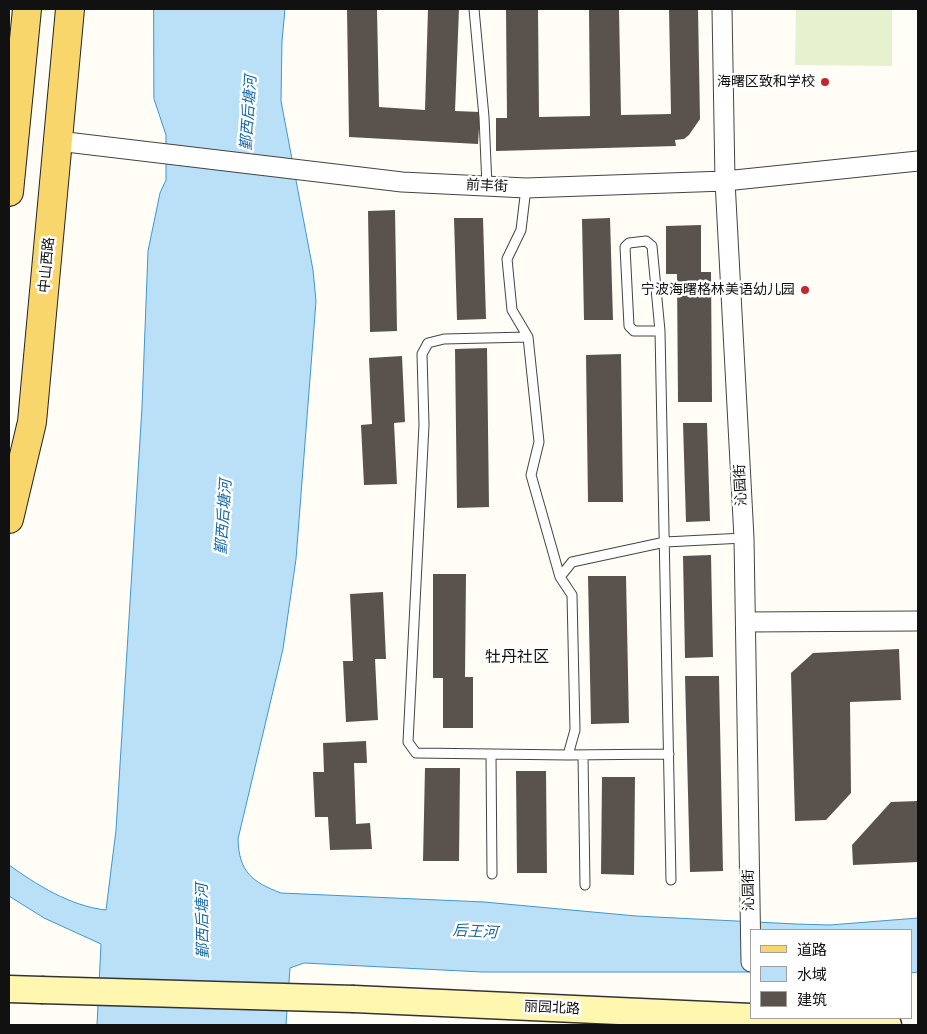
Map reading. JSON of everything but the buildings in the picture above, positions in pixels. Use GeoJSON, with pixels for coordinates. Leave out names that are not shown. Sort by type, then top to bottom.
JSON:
{"type":"FeatureCollection","features":[{"type":"Feature","properties":{"kind":"main road"},"geometry":{"type":"LineString","coordinates":[[9,192],[12,136],[27,9]]}},
{"type":"Feature","properties":{"kind":"main road","name":"中山西路"},"geometry":{"type":"LineString","coordinates":[[9,519],[32,422],[70,9]]}},
{"type":"Feature","properties":{"kind":"main road","name":"丽园北路"},"geometry":{"type":"LineString","coordinates":[[9,989],[354,999],[750,1016]]}},
{"type":"Feature","properties":{"kind":"main road"},"geometry":{"type":"LineString","coordinates":[[789,1019],[888,1025]]}},
{"type":"Feature","properties":{"kind":"street","name":"沁园街"},"geometry":{"type":"LineString","coordinates":[[722,9],[725,181],[744,538],[750,929]]}},
{"type":"Feature","properties":{"kind":"street","name":"前丰街"},"geometry":{"type":"LineString","coordinates":[[58,141],[131,151],[349,174],[402,182],[526,188],[725,181],[918,161]]}},
{"type":"Feature","properties":{"kind":"street"},"geometry":{"type":"LineString","coordinates":[[746,622],[918,621]]}},
{"type":"Feature","properties":{"kind":"lane"},"geometry":{"type":"LineString","coordinates":[[474,9],[484,117],[487,186]]}},
{"type":"Feature","properties":{"kind":"lane"},"geometry":{"type":"LineString","coordinates":[[526,188],[521,230],[507,259],[512,310],[528,338],[539,442],[531,475],[560,577],[572,595],[575,730],[568,755]]}},
{"type":"Feature","properties":{"kind":"lane"},"geometry":{"type":"LineString","coordinates":[[660,331],[634,331],[629,326],[625,247],[629,243],[646,240],[652,246],[660,331],[671,880]]}},
{"type":"Feature","properties":{"kind":"lane"},"geometry":{"type":"LineString","coordinates":[[528,338],[444,338],[428,343],[422,354],[424,425],[408,742],[416,752],[491,755],[669,754]]}},
{"type":"Feature","properties":{"kind":"lane"},"geometry":{"type":"LineString","coordinates":[[560,577],[572,562],[665,542],[744,538]]}},
{"type":"Feature","properties":{"kind":"lane"},"geometry":{"type":"LineString","coordinates":[[583,754],[585,885]]}},
{"type":"Feature","properties":{"kind":"lane"},"geometry":{"type":"LineString","coordinates":[[491,755],[492,874]]}},
{"type":"Feature","properties":{"kind":"green space"},"geometry":{"type":"Polygon","coordinates":[[[796,9],[892,9],[892,66],[795,65],[796,9]]]}},
{"type":"Feature","properties":{"kind":"water"},"geometry":{"type":"Polygon","coordinates":[[[154,9],[285,9],[282,41],[281,101],[313,270],[316,301],[296,559],[283,649],[238,839],[241,860],[249,874],[262,885],[281,893],[484,902],[636,916],[796,924],[830,925],[918,918],[918,972],[912,973],[912,929],[750,929],[750,972],[482,972],[304,963],[290,968],[286,1025],[97,1025],[101,944],[44,918],[9,896],[9,865],[54,894],[93,908],[106,910],[116,830],[142,407],[148,251],[160,193],[166,180],[166,135],[154,99],[154,9]]]}},
{"type":"Feature","properties":{"kind":"place","name":"海曙区致和学校"},"geometry":{"type":"Point","coordinates":[825,82]}},
{"type":"Feature","properties":{"kind":"place","name":"宁波海曙格林美语幼儿园"},"geometry":{"type":"Point","coordinates":[805,290]}},
{"type":"Feature","properties":{"kind":"district","name":"牡丹社区"},"geometry":{"type":"Point","coordinates":[517,657]}},
{"type":"Feature","properties":{"kind":"water label","name":"鄞西后塘河"},"geometry":{"type":"Point","coordinates":[249,113]}},
{"type":"Feature","properties":{"kind":"water label","name":"鄞西后塘河"},"geometry":{"type":"Point","coordinates":[224,517]}},
{"type":"Feature","properties":{"kind":"water label","name":"鄞西后塘河"},"geometry":{"type":"Point","coordinates":[203,921]}},
{"type":"Feature","properties":{"kind":"water label","name":"后王河"},"geometry":{"type":"Point","coordinates":[475,932]}}]}
